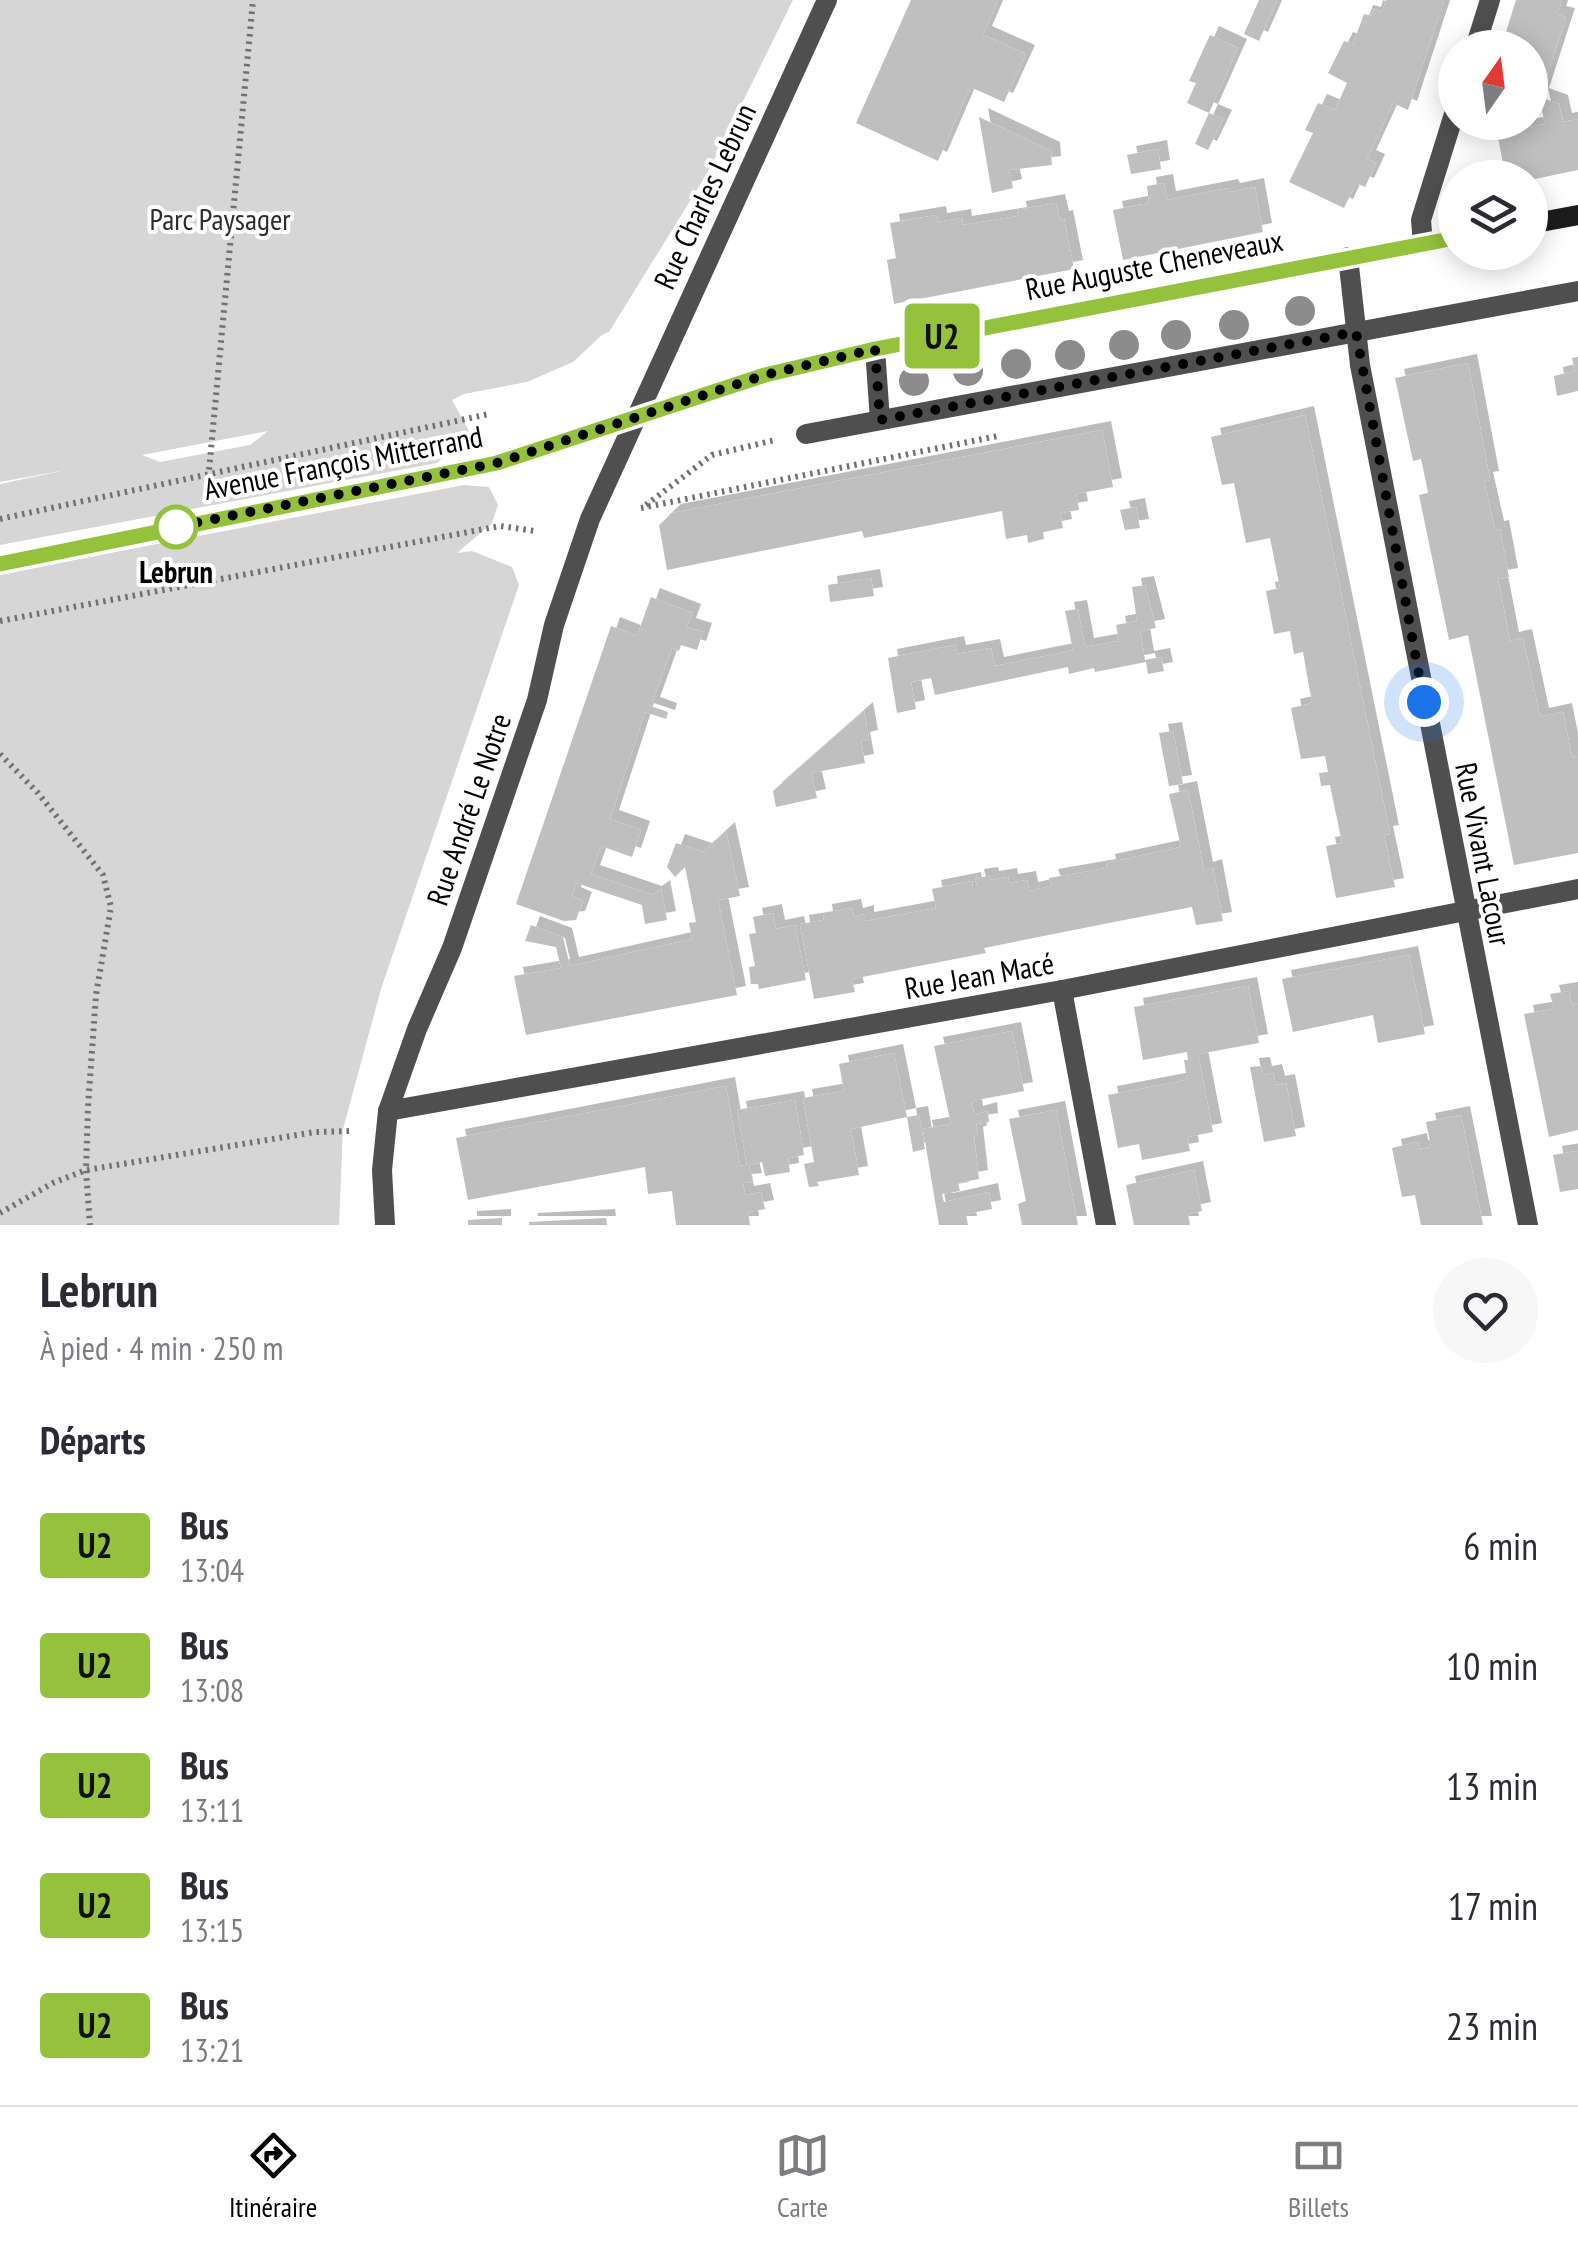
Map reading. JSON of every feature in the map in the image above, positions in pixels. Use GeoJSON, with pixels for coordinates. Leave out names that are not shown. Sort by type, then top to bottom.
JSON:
{"type":"FeatureCollection","features":[{"type":"Feature","properties":{"kind":"main road"},"geometry":{"type":"LineString","coordinates":[[1548,221],[1578,215]]}},
{"type":"Feature","properties":{"kind":"main road","name":"Rue Auguste Cheneveaux"},"geometry":{"type":"LineString","coordinates":[[635,417],[780,371],[875,349],[1438,241]]}},
{"type":"Feature","properties":{"kind":"main road","name":"Avenue François Mitterrand"},"geometry":{"type":"LineString","coordinates":[[0,564],[497,463],[635,417]]}},
{"type":"Feature","properties":{"kind":"street","name":"Rue Charles Lebrun"},"geometry":{"type":"LineString","coordinates":[[635,417],[827,0]]}},
{"type":"Feature","properties":{"kind":"street"},"geometry":{"type":"LineString","coordinates":[[1481,30],[1490,0]]}},
{"type":"Feature","properties":{"kind":"street"},"geometry":{"type":"LineString","coordinates":[[1423,244],[1421,220],[1446,140]]}},
{"type":"Feature","properties":{"kind":"street","name":"Rue Vivant Lacour"},"geometry":{"type":"LineString","coordinates":[[1348,256],[1356,332],[1464,912],[1528,1225]]}},
{"type":"Feature","properties":{"kind":"street"},"geometry":{"type":"LineString","coordinates":[[806,434],[1578,291]]}},
{"type":"Feature","properties":{"kind":"street"},"geometry":{"type":"LineString","coordinates":[[875,349],[880,420]]}},
{"type":"Feature","properties":{"kind":"street","name":"Rue André Le Notre"},"geometry":{"type":"LineString","coordinates":[[385,1225],[382,1170],[388,1111],[452,948],[513,771],[537,700],[554,624],[580,549],[635,417]]}},
{"type":"Feature","properties":{"kind":"street","name":"Rue Jean Macé"},"geometry":{"type":"LineString","coordinates":[[388,1111],[1062,990],[1578,889]]}},
{"type":"Feature","properties":{"kind":"street"},"geometry":{"type":"LineString","coordinates":[[1062,990],[1106,1225]]}},
{"type":"Feature","properties":{"kind":"path"},"geometry":{"type":"LineString","coordinates":[[203,521],[253,0]]}},
{"type":"Feature","properties":{"kind":"path"},"geometry":{"type":"LineString","coordinates":[[0,519],[489,414]]}},
{"type":"Feature","properties":{"kind":"path"},"geometry":{"type":"LineString","coordinates":[[806,434],[712,456],[641,508],[1015,433]]}},
{"type":"Feature","properties":{"kind":"path"},"geometry":{"type":"LineString","coordinates":[[0,621],[500,526],[535,531]]}},
{"type":"Feature","properties":{"kind":"path"},"geometry":{"type":"LineString","coordinates":[[0,754],[38,793],[103,875],[110,907],[96,994],[86,1170],[90,1225]]}},
{"type":"Feature","properties":{"kind":"path"},"geometry":{"type":"LineString","coordinates":[[0,1213],[86,1170],[315,1132],[351,1131]]}},
{"type":"Feature","properties":{"kind":"green space","name":"Parc Paysager"},"geometry":{"type":"Polygon","coordinates":[[[0,0],[793,0],[708,172],[609,332],[573,362],[527,382],[464,394],[452,400],[470,433],[437,463],[0,545],[0,484],[66,470],[0,482],[0,0]],[[268,431],[142,455],[160,462],[250,445],[268,431]]]}},
{"type":"Feature","properties":{"kind":"green space"},"geometry":{"type":"Polygon","coordinates":[[[464,485],[489,487],[498,505],[492,523],[457,553],[472,551],[512,567],[519,585],[381,989],[343,1129],[339,1225],[0,1225],[0,574],[464,485]]]}},
{"type":"Feature","properties":{"kind":"building"},"geometry":{"type":"Polygon","coordinates":[[[911,0],[998,0],[983,35],[1026,54],[1004,102],[970,87],[938,161],[856,123],[911,0]]]}},
{"type":"Feature","properties":{"kind":"building"},"geometry":{"type":"Polygon","coordinates":[[[1259,0],[1277,0],[1259,41],[1244,34],[1259,0]]]}},
{"type":"Feature","properties":{"kind":"building"},"geometry":{"type":"Polygon","coordinates":[[[1386,0],[1444,0],[1408,110],[1393,103],[1367,159],[1376,163],[1365,187],[1356,183],[1344,208],[1289,182],[1313,133],[1305,130],[1318,103],[1335,110],[1347,83],[1328,73],[1344,41],[1353,44],[1364,14],[1372,16],[1374,9],[1382,12],[1386,0]]]}},
{"type":"Feature","properties":{"kind":"building"},"geometry":{"type":"Polygon","coordinates":[[[1516,0],[1562,0],[1557,15],[1566,17],[1548,72],[1548,30],[1507,30],[1516,0]]]}},
{"type":"Feature","properties":{"kind":"building"},"geometry":{"type":"Polygon","coordinates":[[[1210,35],[1238,48],[1209,113],[1187,103],[1196,83],[1189,81],[1210,35]]]}},
{"type":"Feature","properties":{"kind":"building"},"geometry":{"type":"Polygon","coordinates":[[[1548,100],[1559,104],[1563,122],[1578,119],[1578,170],[1548,176],[1548,160],[1502,160],[1498,140],[1548,140],[1548,100]]]}},
{"type":"Feature","properties":{"kind":"building"},"geometry":{"type":"Polygon","coordinates":[[[1209,113],[1223,119],[1208,150],[1195,144],[1209,113]]]}},
{"type":"Feature","properties":{"kind":"building"},"geometry":{"type":"Polygon","coordinates":[[[979,117],[1051,151],[1052,165],[1009,170],[1013,188],[992,193],[979,117]]]}},
{"type":"Feature","properties":{"kind":"building"},"geometry":{"type":"Polygon","coordinates":[[[1158,149],[1161,169],[1131,174],[1127,155],[1158,149]]]}},
{"type":"Feature","properties":{"kind":"building"},"geometry":{"type":"Polygon","coordinates":[[[1164,183],[1167,200],[1255,187],[1263,232],[1123,260],[1113,210],[1149,203],[1147,186],[1164,183]]]}},
{"type":"Feature","properties":{"kind":"building"},"geometry":{"type":"Polygon","coordinates":[[[1056,203],[1060,220],[1064,219],[1074,269],[894,304],[887,260],[896,258],[890,223],[937,215],[938,222],[962,218],[963,225],[1018,216],[1017,210],[1056,203]]]}},
{"type":"Feature","properties":{"kind":"building"},"geometry":{"type":"Polygon","coordinates":[[[1578,357],[1578,391],[1557,396],[1554,376],[1575,371],[1572,358],[1578,357]]]}},
{"type":"Feature","properties":{"kind":"building"},"geometry":{"type":"Polygon","coordinates":[[[1468,363],[1490,480],[1484,481],[1495,530],[1500,529],[1509,577],[1498,579],[1510,641],[1523,638],[1540,717],[1563,712],[1572,757],[1578,756],[1578,853],[1514,865],[1468,635],[1449,640],[1419,495],[1428,493],[1423,468],[1421,459],[1413,461],[1395,378],[1468,363]]]}},
{"type":"Feature","properties":{"kind":"building"},"geometry":{"type":"Polygon","coordinates":[[[1305,415],[1390,834],[1384,835],[1395,887],[1336,898],[1326,846],[1342,843],[1330,785],[1321,786],[1319,773],[1328,772],[1325,756],[1301,759],[1291,708],[1312,703],[1303,652],[1294,654],[1290,631],[1274,634],[1266,591],[1280,588],[1270,538],[1246,543],[1234,483],[1222,485],[1211,437],[1305,415]]]}},
{"type":"Feature","properties":{"kind":"building"},"geometry":{"type":"Polygon","coordinates":[[[1102,430],[1113,487],[1076,494],[1079,510],[1060,513],[1063,528],[1043,532],[1044,539],[1028,543],[1027,535],[1006,539],[1002,511],[864,538],[862,531],[667,570],[659,525],[672,513],[1102,430]]]}},
{"type":"Feature","properties":{"kind":"building"},"geometry":{"type":"Polygon","coordinates":[[[1136,507],[1140,528],[1125,530],[1120,510],[1136,507]]]}},
{"type":"Feature","properties":{"kind":"building"},"geometry":{"type":"Polygon","coordinates":[[[871,578],[874,596],[830,602],[828,585],[871,578]]]}},
{"type":"Feature","properties":{"kind":"building"},"geometry":{"type":"Polygon","coordinates":[[[1145,585],[1156,628],[1140,631],[1145,660],[1161,657],[1164,671],[1148,674],[1146,662],[1069,674],[1068,667],[935,695],[931,678],[911,682],[916,709],[897,713],[888,658],[955,645],[957,654],[991,648],[995,666],[1073,650],[1065,611],[1078,609],[1085,647],[1119,641],[1116,625],[1137,621],[1132,587],[1145,585]]]}},
{"type":"Feature","properties":{"kind":"building"},"geometry":{"type":"Polygon","coordinates":[[[651,597],[692,613],[687,627],[703,632],[697,650],[681,645],[679,651],[672,648],[651,706],[668,712],[666,719],[645,712],[610,819],[641,830],[632,857],[601,846],[591,874],[653,895],[661,889],[667,920],[645,924],[642,905],[576,883],[572,896],[583,901],[576,920],[564,921],[516,904],[611,626],[637,636],[651,597]]]}},
{"type":"Feature","properties":{"kind":"building"},"geometry":{"type":"Polygon","coordinates":[[[864,711],[869,739],[861,741],[865,763],[811,773],[817,798],[776,807],[773,791],[864,711]]]}},
{"type":"Feature","properties":{"kind":"building"},"geometry":{"type":"Polygon","coordinates":[[[1173,731],[1183,784],[1169,786],[1159,733],[1173,731]]]}},
{"type":"Feature","properties":{"kind":"building"},"geometry":{"type":"Polygon","coordinates":[[[1188,790],[1204,871],[1213,868],[1223,921],[1196,925],[1192,907],[852,979],[855,992],[814,999],[800,924],[824,920],[823,913],[852,908],[854,917],[865,914],[865,921],[936,908],[932,889],[972,881],[973,890],[978,890],[975,878],[1008,877],[1009,883],[1027,880],[1029,891],[1052,886],[1049,878],[1107,868],[1106,863],[1181,847],[1169,794],[1188,790]]]}},
{"type":"Feature","properties":{"kind":"building"},"geometry":{"type":"Polygon","coordinates":[[[726,831],[740,896],[718,900],[737,995],[526,1035],[514,976],[561,968],[556,947],[525,941],[531,925],[563,937],[570,966],[692,939],[689,923],[696,922],[685,867],[675,877],[667,867],[676,843],[703,852],[726,831]]]}},
{"type":"Feature","properties":{"kind":"building"},"geometry":{"type":"Polygon","coordinates":[[[773,913],[776,929],[795,925],[806,980],[759,989],[758,984],[751,984],[749,967],[755,966],[749,934],[756,933],[753,917],[773,913]]]}},
{"type":"Feature","properties":{"kind":"building"},"geometry":{"type":"Polygon","coordinates":[[[1409,955],[1425,1034],[1378,1043],[1373,1015],[1293,1032],[1282,979],[1409,955]]]}},
{"type":"Feature","properties":{"kind":"building"},"geometry":{"type":"Polygon","coordinates":[[[1248,986],[1259,1043],[1198,1054],[1213,1132],[1187,1137],[1190,1151],[1142,1160],[1139,1144],[1118,1148],[1108,1095],[1187,1080],[1187,1052],[1143,1060],[1134,1007],[1248,986]]]}},
{"type":"Feature","properties":{"kind":"building"},"geometry":{"type":"Polygon","coordinates":[[[1569,991],[1572,1005],[1578,1003],[1578,1130],[1549,1137],[1524,1014],[1554,1009],[1550,994],[1569,991]]]}},
{"type":"Feature","properties":{"kind":"building"},"geometry":{"type":"Polygon","coordinates":[[[1012,1031],[1024,1091],[972,1101],[974,1115],[988,1111],[989,1122],[976,1124],[979,1179],[958,1183],[960,1191],[942,1194],[944,1202],[989,1192],[992,1209],[966,1214],[968,1225],[939,1225],[923,1129],[951,1124],[934,1046],[1012,1031]]]}},
{"type":"Feature","properties":{"kind":"building"},"geometry":{"type":"Polygon","coordinates":[[[894,1053],[907,1117],[851,1129],[859,1175],[809,1187],[804,1164],[814,1162],[803,1098],[844,1091],[839,1064],[894,1053]]]}},
{"type":"Feature","properties":{"kind":"building"},"geometry":{"type":"Polygon","coordinates":[[[1261,1066],[1263,1075],[1273,1073],[1276,1085],[1286,1083],[1296,1136],[1264,1142],[1250,1067],[1261,1066]]]}},
{"type":"Feature","properties":{"kind":"building"},"geometry":{"type":"Polygon","coordinates":[[[726,1086],[740,1166],[747,1165],[737,1110],[795,1100],[804,1155],[788,1158],[790,1172],[765,1176],[762,1162],[749,1165],[753,1182],[743,1183],[745,1195],[761,1192],[765,1209],[748,1212],[750,1225],[676,1225],[672,1191],[648,1194],[645,1167],[468,1200],[456,1138],[726,1086]]]}},
{"type":"Feature","properties":{"kind":"building"},"geometry":{"type":"Polygon","coordinates":[[[1056,1110],[1078,1225],[1022,1225],[1018,1204],[1026,1201],[1009,1119],[1056,1110]]]}},
{"type":"Feature","properties":{"kind":"building"},"geometry":{"type":"Polygon","coordinates":[[[919,1115],[925,1149],[913,1152],[907,1117],[919,1115]]]}},
{"type":"Feature","properties":{"kind":"building"},"geometry":{"type":"Polygon","coordinates":[[[1461,1115],[1483,1225],[1421,1225],[1415,1195],[1402,1197],[1392,1148],[1418,1142],[1419,1149],[1431,1147],[1426,1122],[1461,1115]]]}},
{"type":"Feature","properties":{"kind":"building"},"geometry":{"type":"Polygon","coordinates":[[[1578,1151],[1578,1189],[1560,1192],[1553,1155],[1578,1151]]]}},
{"type":"Feature","properties":{"kind":"building"},"geometry":{"type":"Polygon","coordinates":[[[1194,1170],[1202,1211],[1188,1214],[1190,1225],[1134,1225],[1126,1185],[1194,1170]]]}},
{"type":"Feature","properties":{"kind":"building"},"geometry":{"type":"Polygon","coordinates":[[[502,1218],[502,1225],[468,1225],[468,1220],[502,1218]]]}},
{"type":"Feature","properties":{"kind":"building"},"geometry":{"type":"Polygon","coordinates":[[[606,1218],[607,1225],[529,1225],[529,1222],[606,1218]]]}},
{"type":"Feature","properties":{"kind":"bus line","name":"U2"},"geometry":{"type":"LineString","coordinates":[[0,564],[497,463],[765,375],[875,349],[1438,241]]}},
{"type":"Feature","properties":{"kind":"place","name":"Lebrun"},"geometry":{"type":"Point","coordinates":[176,527]}},
{"type":"Feature","properties":{"kind":"route"},"geometry":{"type":"LineString","coordinates":[[176,527],[169,528],[497,463],[765,375],[875,349],[880,420],[1356,332],[1424,702]]}}]}
